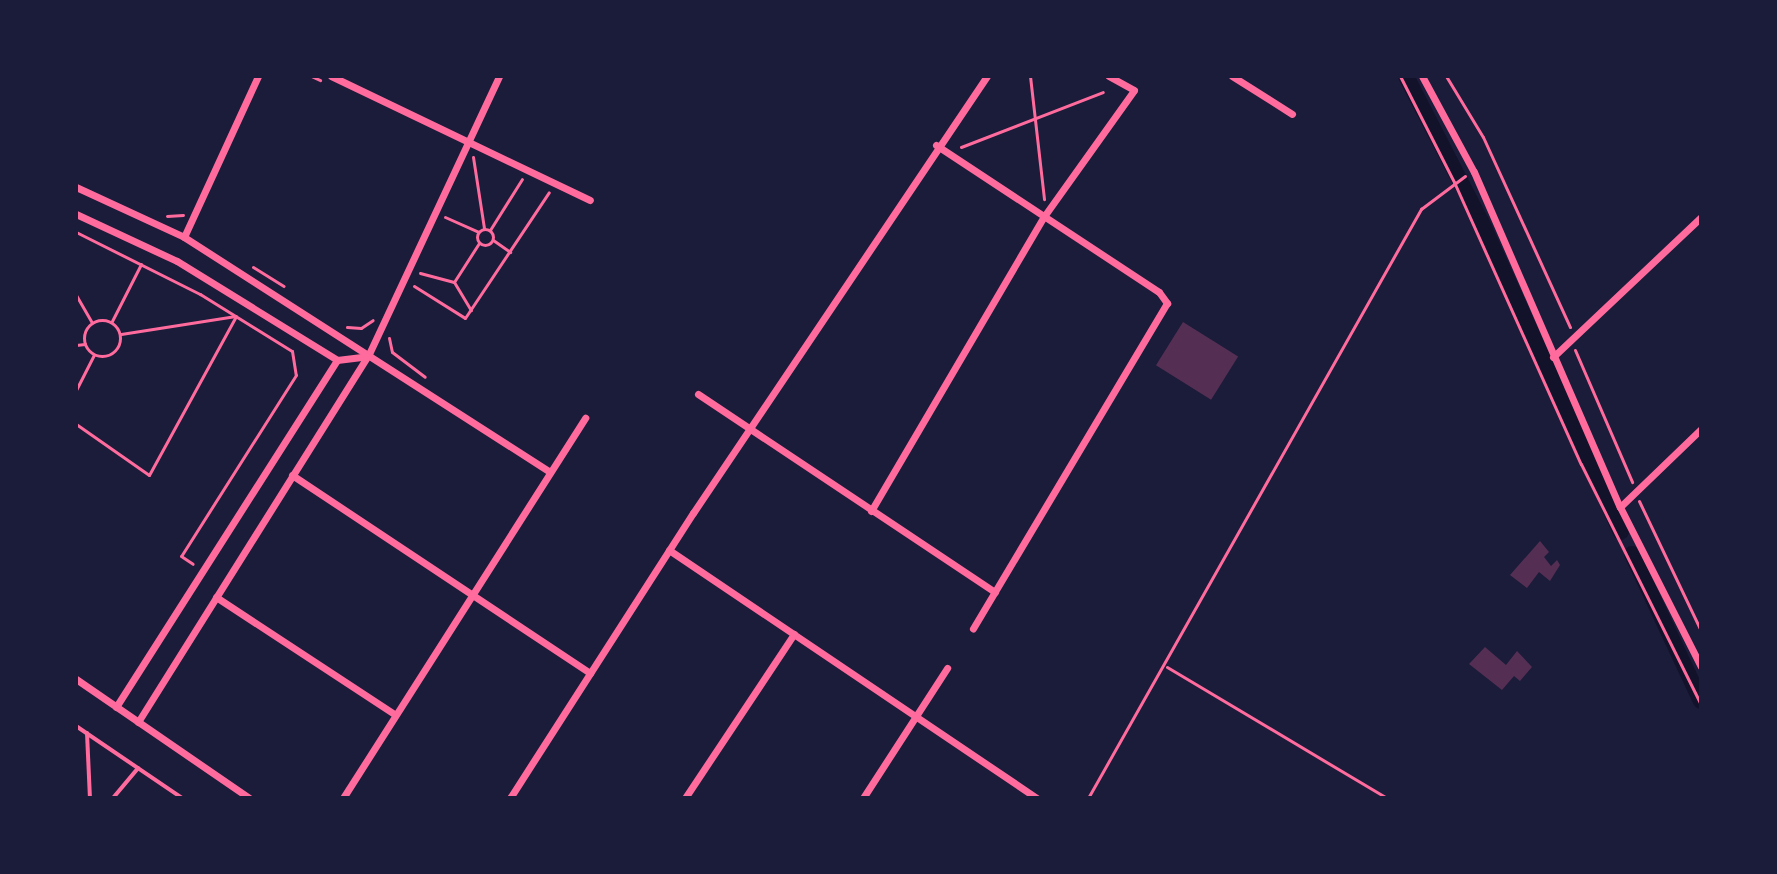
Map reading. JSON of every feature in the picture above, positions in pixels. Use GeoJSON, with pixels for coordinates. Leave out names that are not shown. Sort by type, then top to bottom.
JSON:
{"type":"FeatureCollection","features":[{"type":"Feature","properties":{"kind":"street"},"geometry":{"type":"LineString","coordinates":[[184,237],[258,76]]}},
{"type":"Feature","properties":{"kind":"street"},"geometry":{"type":"LineString","coordinates":[[138,722],[368,356],[499,76]]}},
{"type":"Feature","properties":{"kind":"street"},"geometry":{"type":"LineString","coordinates":[[510,798],[693,513],[936,145],[987,76]]}},
{"type":"Feature","properties":{"kind":"street"},"geometry":{"type":"LineString","coordinates":[[871,511],[1045,215],[1134,90],[1125,80],[1109,76]]}},
{"type":"Feature","properties":{"kind":"street"},"geometry":{"type":"LineString","coordinates":[[1232,76],[1292,114]]}},
{"type":"Feature","properties":{"kind":"street"},"geometry":{"type":"LineString","coordinates":[[1422,76],[1474,172],[1620,507],[1701,667]]}},
{"type":"Feature","properties":{"kind":"street"},"geometry":{"type":"LineString","coordinates":[[328,79],[590,200]]}},
{"type":"Feature","properties":{"kind":"street"},"geometry":{"type":"LineString","coordinates":[[936,145],[1159,292],[1167,303],[973,629]]}},
{"type":"Feature","properties":{"kind":"street"},"geometry":{"type":"LineString","coordinates":[[76,187],[184,237],[550,472]]}},
{"type":"Feature","properties":{"kind":"street"},"geometry":{"type":"LineString","coordinates":[[76,214],[177,261],[337,360],[368,356]]}},
{"type":"Feature","properties":{"kind":"street"},"geometry":{"type":"LineString","coordinates":[[1553,357],[1701,217]]}},
{"type":"Feature","properties":{"kind":"street"},"geometry":{"type":"LineString","coordinates":[[116,707],[337,360]]}},
{"type":"Feature","properties":{"kind":"street"},"geometry":{"type":"LineString","coordinates":[[698,394],[995,592]]}},
{"type":"Feature","properties":{"kind":"street"},"geometry":{"type":"LineString","coordinates":[[343,798],[585,418]]}},
{"type":"Feature","properties":{"kind":"street"},"geometry":{"type":"LineString","coordinates":[[1620,507],[1701,429]]}},
{"type":"Feature","properties":{"kind":"street"},"geometry":{"type":"LineString","coordinates":[[292,475],[590,673]]}},
{"type":"Feature","properties":{"kind":"street"},"geometry":{"type":"LineString","coordinates":[[669,550],[1037,798]]}},
{"type":"Feature","properties":{"kind":"street"},"geometry":{"type":"LineString","coordinates":[[216,597],[394,714]]}},
{"type":"Feature","properties":{"kind":"street"},"geometry":{"type":"LineString","coordinates":[[685,798],[794,634]]}},
{"type":"Feature","properties":{"kind":"street"},"geometry":{"type":"LineString","coordinates":[[863,798],[947,668]]}},
{"type":"Feature","properties":{"kind":"street"},"geometry":{"type":"LineString","coordinates":[[76,679],[249,798]]}},
{"type":"Feature","properties":{"kind":"lane"},"geometry":{"type":"LineString","coordinates":[[76,726],[182,798]]}},
{"type":"Feature","properties":{"kind":"lane"},"geometry":{"type":"LineString","coordinates":[[87,733],[90,798]]}},
{"type":"Feature","properties":{"kind":"lane"},"geometry":{"type":"LineString","coordinates":[[113,798],[138,768]]}},
{"type":"Feature","properties":{"kind":"path"},"geometry":{"type":"LineString","coordinates":[[311,76],[328,79]]}},
{"type":"Feature","properties":{"kind":"path"},"geometry":{"type":"LineString","coordinates":[[1030,76],[1044,199]]}},
{"type":"Feature","properties":{"kind":"path"},"geometry":{"type":"LineString","coordinates":[[1400,76],[1454,182],[1581,464],[1701,705]]}},
{"type":"Feature","properties":{"kind":"path"},"geometry":{"type":"LineString","coordinates":[[1446,76],[1483,137],[1574,340],[1577,360],[1701,631]]}},
{"type":"Feature","properties":{"kind":"path"},"geometry":{"type":"LineString","coordinates":[[961,147],[1103,92]]}},
{"type":"Feature","properties":{"kind":"path"},"geometry":{"type":"LineString","coordinates":[[467,168],[473,156],[484,228]]}},
{"type":"Feature","properties":{"kind":"path"},"geometry":{"type":"LineString","coordinates":[[1088,798],[1167,667],[1421,209],[1468,174]]}},
{"type":"Feature","properties":{"kind":"path"},"geometry":{"type":"LineString","coordinates":[[510,252],[493,240],[490,230],[522,179]]}},
{"type":"Feature","properties":{"kind":"path"},"geometry":{"type":"LineString","coordinates":[[471,310],[454,282],[420,272],[413,288],[465,318],[471,310],[510,252],[549,192]]}},
{"type":"Feature","properties":{"kind":"path"},"geometry":{"type":"LineString","coordinates":[[439,230],[451,204]]}},
{"type":"Feature","properties":{"kind":"path"},"geometry":{"type":"LineString","coordinates":[[163,216],[183,215],[188,208]]}},
{"type":"Feature","properties":{"kind":"path"},"geometry":{"type":"LineString","coordinates":[[445,216],[478,232]]}},
{"type":"Feature","properties":{"kind":"path"},"geometry":{"type":"LineString","coordinates":[[484,228],[490,230]]}},
{"type":"Feature","properties":{"kind":"path"},"geometry":{"type":"LineString","coordinates":[[478,232],[484,228]]}},
{"type":"Feature","properties":{"kind":"path"},"geometry":{"type":"LineString","coordinates":[[76,232],[236,316],[292,351],[296,375],[181,556],[196,566]]}},
{"type":"Feature","properties":{"kind":"path"},"geometry":{"type":"LineString","coordinates":[[454,282],[479,243],[478,232]]}},
{"type":"Feature","properties":{"kind":"path"},"geometry":{"type":"LineString","coordinates":[[479,243],[487,245],[493,240]]}},
{"type":"Feature","properties":{"kind":"path"},"geometry":{"type":"LineString","coordinates":[[245,263],[297,295]]}},
{"type":"Feature","properties":{"kind":"path"},"geometry":{"type":"LineString","coordinates":[[111,322],[141,264]]}},
{"type":"Feature","properties":{"kind":"path"},"geometry":{"type":"LineString","coordinates":[[76,295],[92,323],[85,344]]}},
{"type":"Feature","properties":{"kind":"path"},"geometry":{"type":"LineString","coordinates":[[336,320],[361,328],[380,311]]}},
{"type":"Feature","properties":{"kind":"path"},"geometry":{"type":"LineString","coordinates":[[121,334],[236,316]]}},
{"type":"Feature","properties":{"kind":"path"},"geometry":{"type":"LineString","coordinates":[[76,424],[149,475],[236,316]]}},
{"type":"Feature","properties":{"kind":"path"},"geometry":{"type":"LineString","coordinates":[[92,323],[111,322]]}},
{"type":"Feature","properties":{"kind":"path"},"geometry":{"type":"LineString","coordinates":[[111,322],[121,334]]}},
{"type":"Feature","properties":{"kind":"path"},"geometry":{"type":"LineString","coordinates":[[392,332],[392,352],[435,384]]}},
{"type":"Feature","properties":{"kind":"path"},"geometry":{"type":"LineString","coordinates":[[94,355],[117,350],[121,334]]}},
{"type":"Feature","properties":{"kind":"path"},"geometry":{"type":"LineString","coordinates":[[76,345],[85,344]]}},
{"type":"Feature","properties":{"kind":"path"},"geometry":{"type":"LineString","coordinates":[[85,344],[94,355]]}},
{"type":"Feature","properties":{"kind":"path"},"geometry":{"type":"LineString","coordinates":[[76,390],[94,355]]}},
{"type":"Feature","properties":{"kind":"path"},"geometry":{"type":"LineString","coordinates":[[1167,667],[1387,798]]}},
{"type":"Feature","properties":{"kind":"building"},"geometry":{"type":"Polygon","coordinates":[[[1183,322],[1238,356],[1211,400],[1156,365],[1183,322]]]}},
{"type":"Feature","properties":{"kind":"building"},"geometry":{"type":"Polygon","coordinates":[[[1540,541],[1549,552],[1544,557],[1551,566],[1557,560],[1560,565],[1550,581],[1539,572],[1527,588],[1510,575],[1540,541]]]}},
{"type":"Feature","properties":{"kind":"building"},"geometry":{"type":"Polygon","coordinates":[[[1485,647],[1506,665],[1517,651],[1532,667],[1520,681],[1514,676],[1502,690],[1469,664],[1485,647]]]}},
{"type":"Feature","properties":{"kind":"waterway"},"geometry":{"type":"LineString","coordinates":[[1406,76],[1481,221],[1621,532]]}},
{"type":"Feature","properties":{"kind":"waterway"},"geometry":{"type":"LineString","coordinates":[[1632,554],[1701,701]]}}]}
